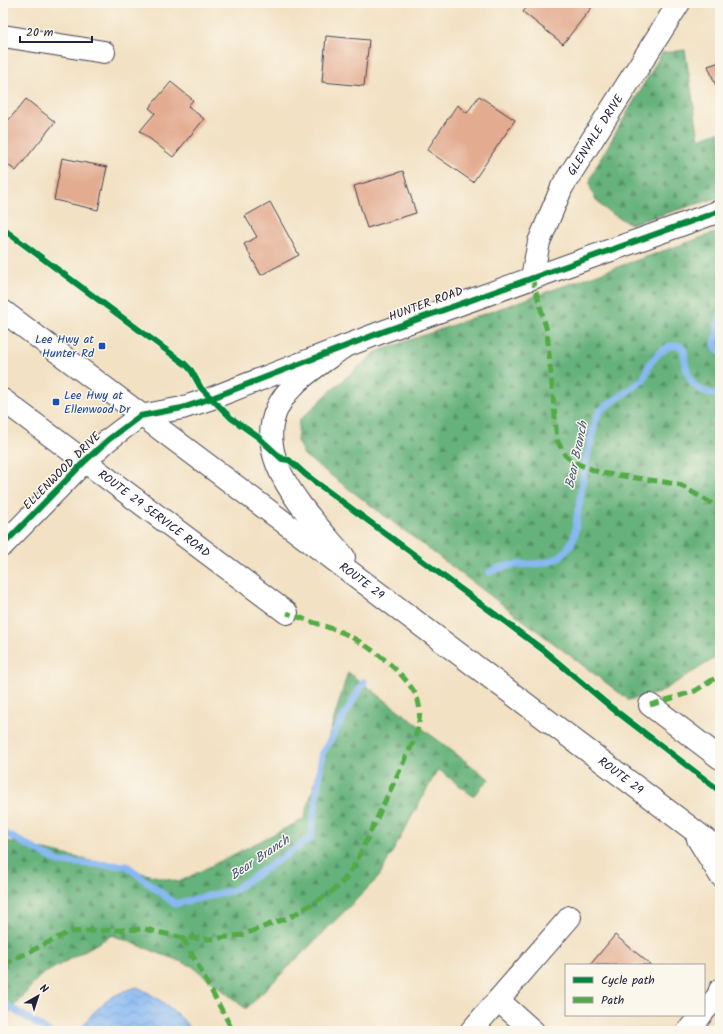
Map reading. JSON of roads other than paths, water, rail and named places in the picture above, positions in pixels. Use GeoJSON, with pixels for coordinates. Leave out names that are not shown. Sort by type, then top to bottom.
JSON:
{"type":"FeatureCollection","features":[{"type":"Feature","properties":{"kind":"street","name":"GLENVALE DRIVE"},"geometry":{"type":"LineString","coordinates":[[532,277],[540,242],[562,186],[679,3]]}},
{"type":"Feature","properties":{"kind":"street"},"geometry":{"type":"LineString","coordinates":[[3,36],[104,52]]}},
{"type":"Feature","properties":{"kind":"street","name":"HUNTER ROAD"},"geometry":{"type":"LineString","coordinates":[[140,416],[182,408],[212,398],[346,346],[532,277],[720,211]]}},
{"type":"Feature","properties":{"kind":"street","name":"ROUTE 29"},"geometry":{"type":"LineString","coordinates":[[3,312],[720,850]]}},
{"type":"Feature","properties":{"kind":"street"},"geometry":{"type":"LineString","coordinates":[[346,346],[296,383],[286,395],[277,411],[272,426],[272,451],[276,466],[295,499],[366,584]]}},
{"type":"Feature","properties":{"kind":"street","name":"ROUTE 29 SERVICE ROAD"},"geometry":{"type":"LineString","coordinates":[[3,400],[287,613]]}},
{"type":"Feature","properties":{"kind":"street","name":"ELLENWOOD DRIVE"},"geometry":{"type":"LineString","coordinates":[[3,545],[85,461],[108,440],[140,416]]}},
{"type":"Feature","properties":{"kind":"street"},"geometry":{"type":"LineString","coordinates":[[650,705],[720,758]]}},
{"type":"Feature","properties":{"kind":"street"},"geometry":{"type":"LineString","coordinates":[[693,829],[720,874]]}},
{"type":"Feature","properties":{"kind":"street"},"geometry":{"type":"LineString","coordinates":[[471,1031],[570,917]]}},
{"type":"Feature","properties":{"kind":"street"},"geometry":{"type":"LineString","coordinates":[[705,1010],[720,992]]}},
{"type":"Feature","properties":{"kind":"street"},"geometry":{"type":"LineString","coordinates":[[498,1000],[533,1031]]}},
{"type":"Feature","properties":{"kind":"street"},"geometry":{"type":"LineString","coordinates":[[688,1031],[700,1016]]}},
{"type":"Feature","properties":{"kind":"water"},"geometry":{"type":"Polygon","coordinates":[[[137,987],[152,995],[167,1006],[187,1024],[192,1031],[79,1031],[97,1009],[110,998],[137,987]]]}},
{"type":"Feature","properties":{"kind":"waterway","name":"Bear Branch"},"geometry":{"type":"LineString","coordinates":[[720,316],[715,345],[720,352]]}},
{"type":"Feature","properties":{"kind":"waterway","name":"Bear Branch"},"geometry":{"type":"LineString","coordinates":[[490,572],[501,567],[547,562],[558,558],[567,550],[574,537],[585,467],[596,418],[601,410],[643,380],[650,363],[659,353],[670,346],[680,346],[684,350],[686,368],[689,376],[696,387],[702,391],[720,395]]}},
{"type":"Feature","properties":{"kind":"waterway","name":"Bear Branch"},"geometry":{"type":"LineString","coordinates":[[3,832],[59,862],[127,866],[175,904],[234,890],[311,838],[322,754],[364,682]]}},
{"type":"Feature","properties":{"kind":"waterway"},"geometry":{"type":"LineString","coordinates":[[3,1003],[48,1031]]}},
{"type":"Feature","properties":{"kind":"place","name":"Lee Hwy at Hunter Rd"},"geometry":{"type":"Point","coordinates":[102,346]}},
{"type":"Feature","properties":{"kind":"place","name":"Lee Hwy at Ellenwood Dr"},"geometry":{"type":"Point","coordinates":[56,402]}}]}
